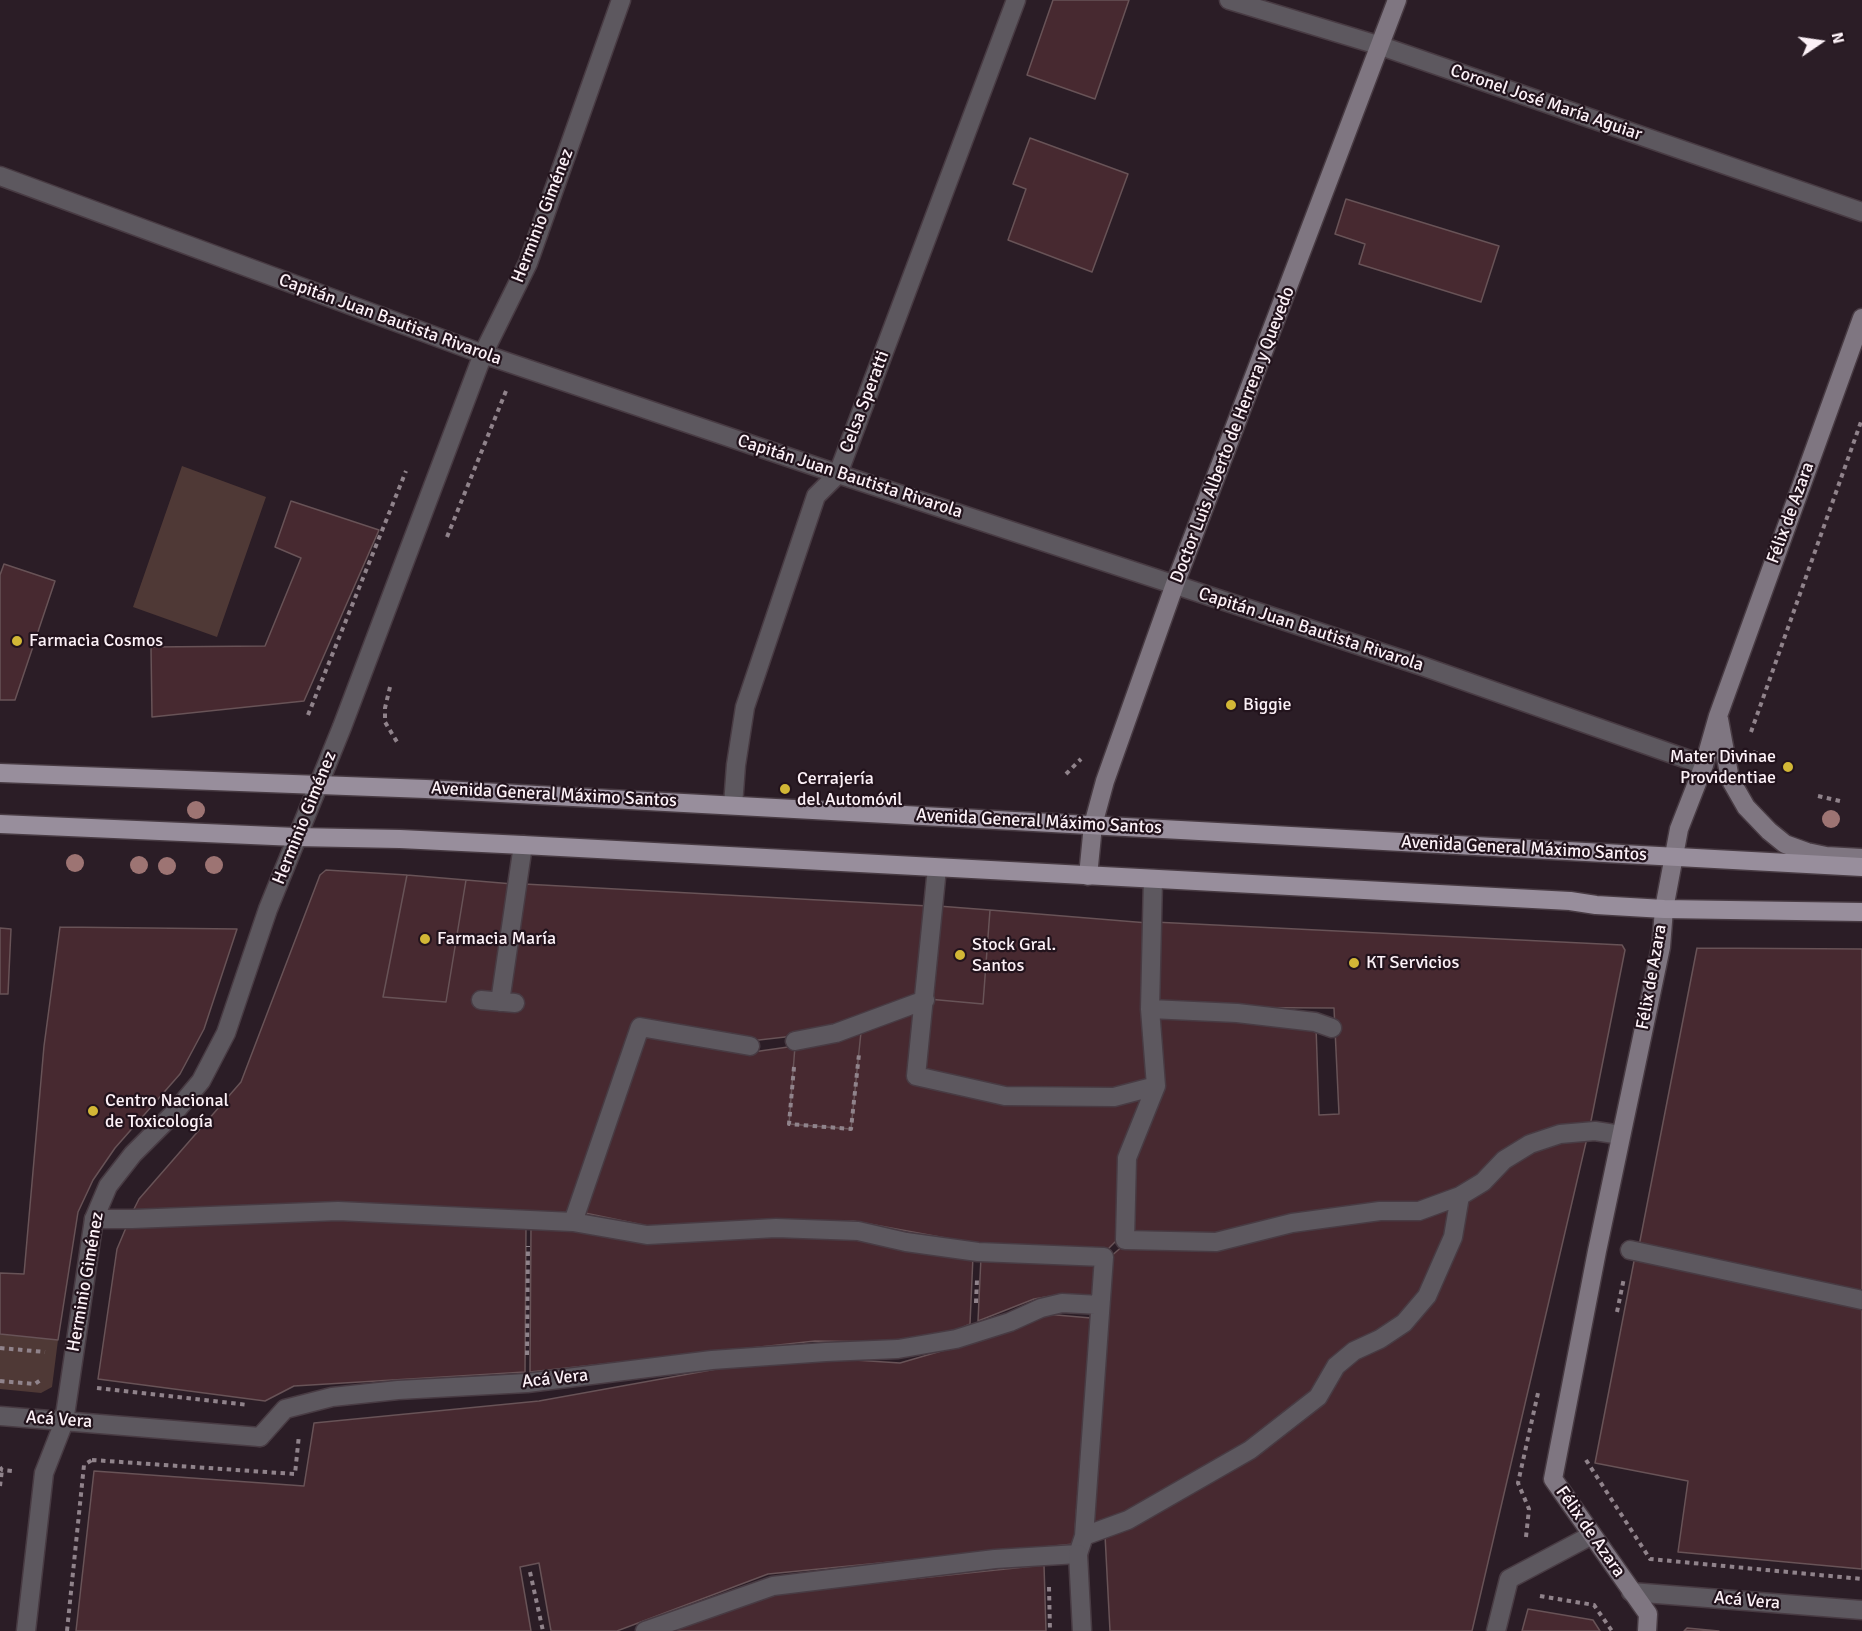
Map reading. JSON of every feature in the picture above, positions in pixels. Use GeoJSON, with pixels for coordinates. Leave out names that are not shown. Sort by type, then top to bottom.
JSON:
{"type":"FeatureCollection","features":[{"type":"Feature","properties":{"kind":"main road","name":"Avenida General Máximo Santos"},"geometry":{"type":"LineString","coordinates":[[0,773],[426,789],[1862,867]]}},
{"type":"Feature","properties":{"kind":"main road"},"geometry":{"type":"LineString","coordinates":[[0,824],[523,845],[1570,901],[1664,909],[1862,912]]}},
{"type":"Feature","properties":{"kind":"street","name":"Herminio Giménez"},"geometry":{"type":"LineString","coordinates":[[26,1631],[44,1473],[64,1422],[94,1219],[108,1186],[133,1154],[175,1112],[201,1081],[226,1033],[268,909],[351,701],[483,354],[528,263],[621,0]]}},
{"type":"Feature","properties":{"kind":"street","name":"Celsa Speratti"},"geometry":{"type":"LineString","coordinates":[[733,805],[736,765],[745,707],[816,496],[838,474],[1016,0]]}},
{"type":"Feature","properties":{"kind":"street","name":"Coronel José María Aguiar"},"geometry":{"type":"LineString","coordinates":[[1229,0],[1381,46],[1862,212]]}},
{"type":"Feature","properties":{"kind":"street","name":"Doctor Luis Alberto de Herrera y Quevedo"},"geometry":{"type":"LineString","coordinates":[[1088,876],[1093,825],[1105,781],[1175,584],[1397,0]]}},
{"type":"Feature","properties":{"kind":"street","name":"Capitán Juan Bautista Rivarola"},"geometry":{"type":"LineString","coordinates":[[0,176],[483,354],[838,474],[1422,666],[1704,765]]}},
{"type":"Feature","properties":{"kind":"street","name":"Félix de Azara"},"geometry":{"type":"LineString","coordinates":[[1647,1631],[1648,1614],[1553,1479],[1660,947],[1672,857],[1678,830],[1704,765],[1718,716],[1862,318]]}},
{"type":"Feature","properties":{"kind":"street"},"geometry":{"type":"LineString","coordinates":[[1718,716],[1730,779],[1746,807],[1763,825],[1785,844],[1807,852],[1826,856],[1862,858]]}},
{"type":"Feature","properties":{"kind":"street"},"geometry":{"type":"LineString","coordinates":[[481,1000],[508,1002],[523,845]]}},
{"type":"Feature","properties":{"kind":"street"},"geometry":{"type":"LineString","coordinates":[[938,868],[916,1076],[1005,1096],[1114,1097],[1156,1086]]}},
{"type":"Feature","properties":{"kind":"street"},"geometry":{"type":"LineString","coordinates":[[1153,879],[1150,1009],[1156,1086],[1127,1158],[1125,1239],[1216,1242],[1292,1223],[1380,1211],[1419,1211],[1460,1196],[1483,1182],[1504,1161],[1530,1144],[1560,1134],[1595,1131],[1621,1135]]}},
{"type":"Feature","properties":{"kind":"street"},"geometry":{"type":"LineString","coordinates":[[795,1041],[836,1033],[924,1000]]}},
{"type":"Feature","properties":{"kind":"street"},"geometry":{"type":"LineString","coordinates":[[1150,1009],[1237,1013],[1315,1022],[1332,1028]]}},
{"type":"Feature","properties":{"kind":"street"},"geometry":{"type":"LineString","coordinates":[[573,1222],[640,1027],[750,1046]]}},
{"type":"Feature","properties":{"kind":"street"},"geometry":{"type":"LineString","coordinates":[[1084,1536],[1128,1520],[1250,1450],[1318,1397],[1336,1366],[1354,1351],[1380,1339],[1404,1323],[1427,1296],[1454,1237],[1460,1196]]}},
{"type":"Feature","properties":{"kind":"street"},"geometry":{"type":"LineString","coordinates":[[94,1219],[338,1211],[573,1222],[647,1235],[776,1228],[858,1231],[906,1242],[978,1252],[1104,1257],[1084,1536],[1078,1554],[1082,1631]]}},
{"type":"Feature","properties":{"kind":"street"},"geometry":{"type":"LineString","coordinates":[[1629,1250],[1862,1300]]}},
{"type":"Feature","properties":{"kind":"street","name":"Acá Vera"},"geometry":{"type":"LineString","coordinates":[[0,1416],[260,1437],[285,1409],[303,1403],[343,1396],[398,1390],[527,1383],[712,1360],[898,1349],[956,1340],[974,1332],[1010,1322],[1041,1308],[1062,1303],[1100,1305]]}},
{"type":"Feature","properties":{"kind":"street"},"geometry":{"type":"LineString","coordinates":[[1496,1631],[1509,1580],[1592,1535]]}},
{"type":"Feature","properties":{"kind":"street"},"geometry":{"type":"LineString","coordinates":[[645,1631],[773,1586],[995,1559],[1078,1554]]}},
{"type":"Feature","properties":{"kind":"street","name":"Acá Vera"},"geometry":{"type":"LineString","coordinates":[[1631,1592],[1862,1610]]}},
{"type":"Feature","properties":{"kind":"path"},"geometry":{"type":"LineString","coordinates":[[447,538],[507,387]]}},
{"type":"Feature","properties":{"kind":"path","name":"Félix de Azara"},"geometry":{"type":"LineString","coordinates":[[1749,739],[1862,419]]}},
{"type":"Feature","properties":{"kind":"path"},"geometry":{"type":"LineString","coordinates":[[308,715],[408,466]]}},
{"type":"Feature","properties":{"kind":"path"},"geometry":{"type":"LineString","coordinates":[[390,685],[385,708],[385,722],[397,742]]}},
{"type":"Feature","properties":{"kind":"path"},"geometry":{"type":"LineString","coordinates":[[1818,796],[1840,801]]}},
{"type":"Feature","properties":{"kind":"path"},"geometry":{"type":"LineString","coordinates":[[795,1041],[789,1124],[851,1129],[862,1024]]}},
{"type":"Feature","properties":{"kind":"path"},"geometry":{"type":"LineString","coordinates":[[527,1383],[529,1219]]}},
{"type":"Feature","properties":{"kind":"path"},"geometry":{"type":"LineString","coordinates":[[974,1332],[978,1252]]}},
{"type":"Feature","properties":{"kind":"path"},"geometry":{"type":"LineString","coordinates":[[0,1348],[50,1353]]}},
{"type":"Feature","properties":{"kind":"path","name":"Acá Vera"},"geometry":{"type":"LineString","coordinates":[[0,1383],[35,1384],[46,1376]]}},
{"type":"Feature","properties":{"kind":"path","name":"Acá Vera"},"geometry":{"type":"LineString","coordinates":[[94,1387],[285,1409]]}},
{"type":"Feature","properties":{"kind":"path"},"geometry":{"type":"LineString","coordinates":[[67,1631],[84,1465],[92,1460],[93,1454]]}},
{"type":"Feature","properties":{"kind":"path"},"geometry":{"type":"LineString","coordinates":[[0,1486],[1,1468],[12,1471]]}},
{"type":"Feature","properties":{"kind":"path"},"geometry":{"type":"LineString","coordinates":[[76,1477],[83,1477]]}},
{"type":"Feature","properties":{"kind":"path"},"geometry":{"type":"LineString","coordinates":[[1048,1556],[1050,1631]]}},
{"type":"Feature","properties":{"kind":"path","name":"Acá Vera"},"geometry":{"type":"LineString","coordinates":[[1650,1559],[1862,1579]]}},
{"type":"Feature","properties":{"kind":"path"},"geometry":{"type":"LineString","coordinates":[[530,1572],[543,1631]]}},
{"type":"Feature","properties":{"kind":"shaded area"},"geometry":{"type":"Polygon","coordinates":[[[182,466],[266,497],[217,637],[133,607],[182,466]]]}},
{"type":"Feature","properties":{"kind":"shaded area"},"geometry":{"type":"Polygon","coordinates":[[[0,1334],[58,1340],[52,1387],[41,1393],[0,1389],[0,1334]]]}},
{"type":"Feature","properties":{"kind":"building"},"geometry":{"type":"Polygon","coordinates":[[[1053,0],[1129,0],[1095,99],[1027,75],[1053,0]]]}},
{"type":"Feature","properties":{"kind":"building"},"geometry":{"type":"Polygon","coordinates":[[[1030,138],[1128,174],[1092,272],[1008,240],[1026,189],[1013,184],[1030,138]]]}},
{"type":"Feature","properties":{"kind":"building"},"geometry":{"type":"Polygon","coordinates":[[[1346,199],[1499,246],[1481,302],[1359,264],[1365,244],[1335,234],[1346,199]]]}},
{"type":"Feature","properties":{"kind":"building"},"geometry":{"type":"Polygon","coordinates":[[[291,501],[379,530],[304,701],[152,717],[151,647],[265,646],[301,558],[275,547],[291,501]]]}},
{"type":"Feature","properties":{"kind":"building","name":"Farmacia Cosmos"},"geometry":{"type":"Polygon","coordinates":[[[4,564],[55,581],[15,700],[0,700],[0,575],[4,564]]]}},
{"type":"Feature","properties":{"kind":"building"},"geometry":{"type":"Polygon","coordinates":[[[326,870],[407,875],[383,997],[446,1002],[466,880],[513,884],[496,995],[518,1009],[521,996],[508,995],[524,884],[929,906],[920,997],[834,1029],[750,1041],[637,1022],[570,1217],[131,1215],[139,1199],[241,1082],[320,875],[326,870]]]}},
{"type":"Feature","properties":{"kind":"building","name":"Farmacia María"},"geometry":{"type":"Polygon","coordinates":[[[407,875],[466,880],[446,1002],[383,997],[407,875]]]}},
{"type":"Feature","properties":{"kind":"building","name":"Stock Gral. Santos"},"geometry":{"type":"Polygon","coordinates":[[[938,906],[990,910],[983,1004],[928,999],[938,906]]]}},
{"type":"Feature","properties":{"kind":"building"},"geometry":{"type":"Polygon","coordinates":[[[990,910],[1148,923],[1153,1083],[1114,1093],[1005,1092],[920,1074],[928,999],[983,1004],[990,910]]]}},
{"type":"Feature","properties":{"kind":"building"},"geometry":{"type":"Polygon","coordinates":[[[1154,922],[1622,945],[1625,950],[1590,1126],[1418,1207],[1215,1238],[1129,1236],[1131,1159],[1160,1086],[1153,1011],[1316,1026],[1319,1115],[1339,1114],[1334,1008],[1153,1007],[1154,922]]]}},
{"type":"Feature","properties":{"kind":"building","name":"Centro Nacional de Toxicología"},"geometry":{"type":"Polygon","coordinates":[[[60,927],[237,929],[204,1029],[180,1074],[115,1148],[93,1180],[78,1212],[58,1340],[0,1334],[0,1273],[24,1274],[44,1046],[60,927]]]}},
{"type":"Feature","properties":{"kind":"building"},"geometry":{"type":"Polygon","coordinates":[[[0,928],[11,929],[8,994],[0,994],[0,928]]]}},
{"type":"Feature","properties":{"kind":"building"},"geometry":{"type":"Polygon","coordinates":[[[1697,948],[1862,949],[1862,1293],[1639,1246],[1697,948]]]}},
{"type":"Feature","properties":{"kind":"building"},"geometry":{"type":"Polygon","coordinates":[[[917,1009],[909,1082],[1004,1102],[1150,1092],[1120,1237],[1103,1254],[978,1244],[853,1221],[648,1226],[585,1213],[643,1031],[753,1052],[795,1046],[789,1124],[851,1129],[861,1032],[917,1009]]]}},
{"type":"Feature","properties":{"kind":"building"},"geometry":{"type":"Polygon","coordinates":[[[861,1032],[851,1129],[789,1124],[795,1046],[861,1032]]]}},
{"type":"Feature","properties":{"kind":"building"},"geometry":{"type":"Polygon","coordinates":[[[1587,1138],[1472,1631],[1110,1631],[1105,1535],[1253,1456],[1357,1356],[1408,1328],[1466,1200],[1533,1149],[1562,1140],[1587,1138]]]}},
{"type":"Feature","properties":{"kind":"building"},"geometry":{"type":"Polygon","coordinates":[[[1455,1203],[1450,1237],[1424,1293],[1378,1335],[1248,1447],[1126,1517],[1089,1529],[1108,1259],[1126,1243],[1420,1215],[1455,1203]]]}},
{"type":"Feature","properties":{"kind":"building"},"geometry":{"type":"Polygon","coordinates":[[[344,1216],[526,1225],[525,1372],[294,1386],[265,1401],[98,1379],[117,1249],[128,1223],[344,1216]]]}},
{"type":"Feature","properties":{"kind":"building"},"geometry":{"type":"Polygon","coordinates":[[[531,1225],[855,1238],[973,1256],[970,1324],[959,1329],[896,1342],[815,1341],[530,1372],[531,1225]]]}},
{"type":"Feature","properties":{"kind":"building"},"geometry":{"type":"Polygon","coordinates":[[[1635,1256],[1862,1304],[1862,1569],[1678,1552],[1688,1481],[1595,1463],[1635,1256]]]}},
{"type":"Feature","properties":{"kind":"building"},"geometry":{"type":"Polygon","coordinates":[[[981,1257],[1099,1262],[1095,1299],[1057,1295],[1034,1299],[978,1321],[981,1257]]]}},
{"type":"Feature","properties":{"kind":"building"},"geometry":{"type":"Polygon","coordinates":[[[1045,1314],[1091,1318],[1074,1544],[768,1574],[617,1631],[551,1631],[539,1563],[520,1567],[531,1631],[76,1631],[94,1471],[304,1486],[314,1423],[539,1401],[722,1368],[839,1359],[900,1363],[979,1340],[1045,1314]]]}},
{"type":"Feature","properties":{"kind":"building"},"geometry":{"type":"Polygon","coordinates":[[[1044,1565],[1046,1631],[673,1631],[777,1593],[1044,1565]]]}},
{"type":"Feature","properties":{"kind":"building"},"geometry":{"type":"Polygon","coordinates":[[[1528,1609],[1593,1620],[1600,1631],[1522,1631],[1528,1609]]]}},
{"type":"Feature","properties":{"kind":"building"},"geometry":{"type":"Polygon","coordinates":[[[1687,1628],[1719,1631],[1684,1631],[1687,1628]]]}},
{"type":"Feature","properties":{"kind":"place","name":"Farmacia Cosmos"},"geometry":{"type":"Point","coordinates":[17,641]}},
{"type":"Feature","properties":{"kind":"place","name":"Biggie"},"geometry":{"type":"Point","coordinates":[1231,705]}},
{"type":"Feature","properties":{"kind":"place","name":"Mater Divinae Providentiae"},"geometry":{"type":"Point","coordinates":[1788,767]}},
{"type":"Feature","properties":{"kind":"place","name":"Cerrajería del Automóvil"},"geometry":{"type":"Point","coordinates":[785,789]}},
{"type":"Feature","properties":{"kind":"place","name":"Farmacia María"},"geometry":{"type":"Point","coordinates":[425,939]}},
{"type":"Feature","properties":{"kind":"place","name":"Stock Gral. Santos"},"geometry":{"type":"Point","coordinates":[960,955]}},
{"type":"Feature","properties":{"kind":"place","name":"KT Servicios"},"geometry":{"type":"Point","coordinates":[1354,963]}},
{"type":"Feature","properties":{"kind":"place","name":"Centro Nacional de Toxicología"},"geometry":{"type":"Point","coordinates":[93,1111]}}]}
